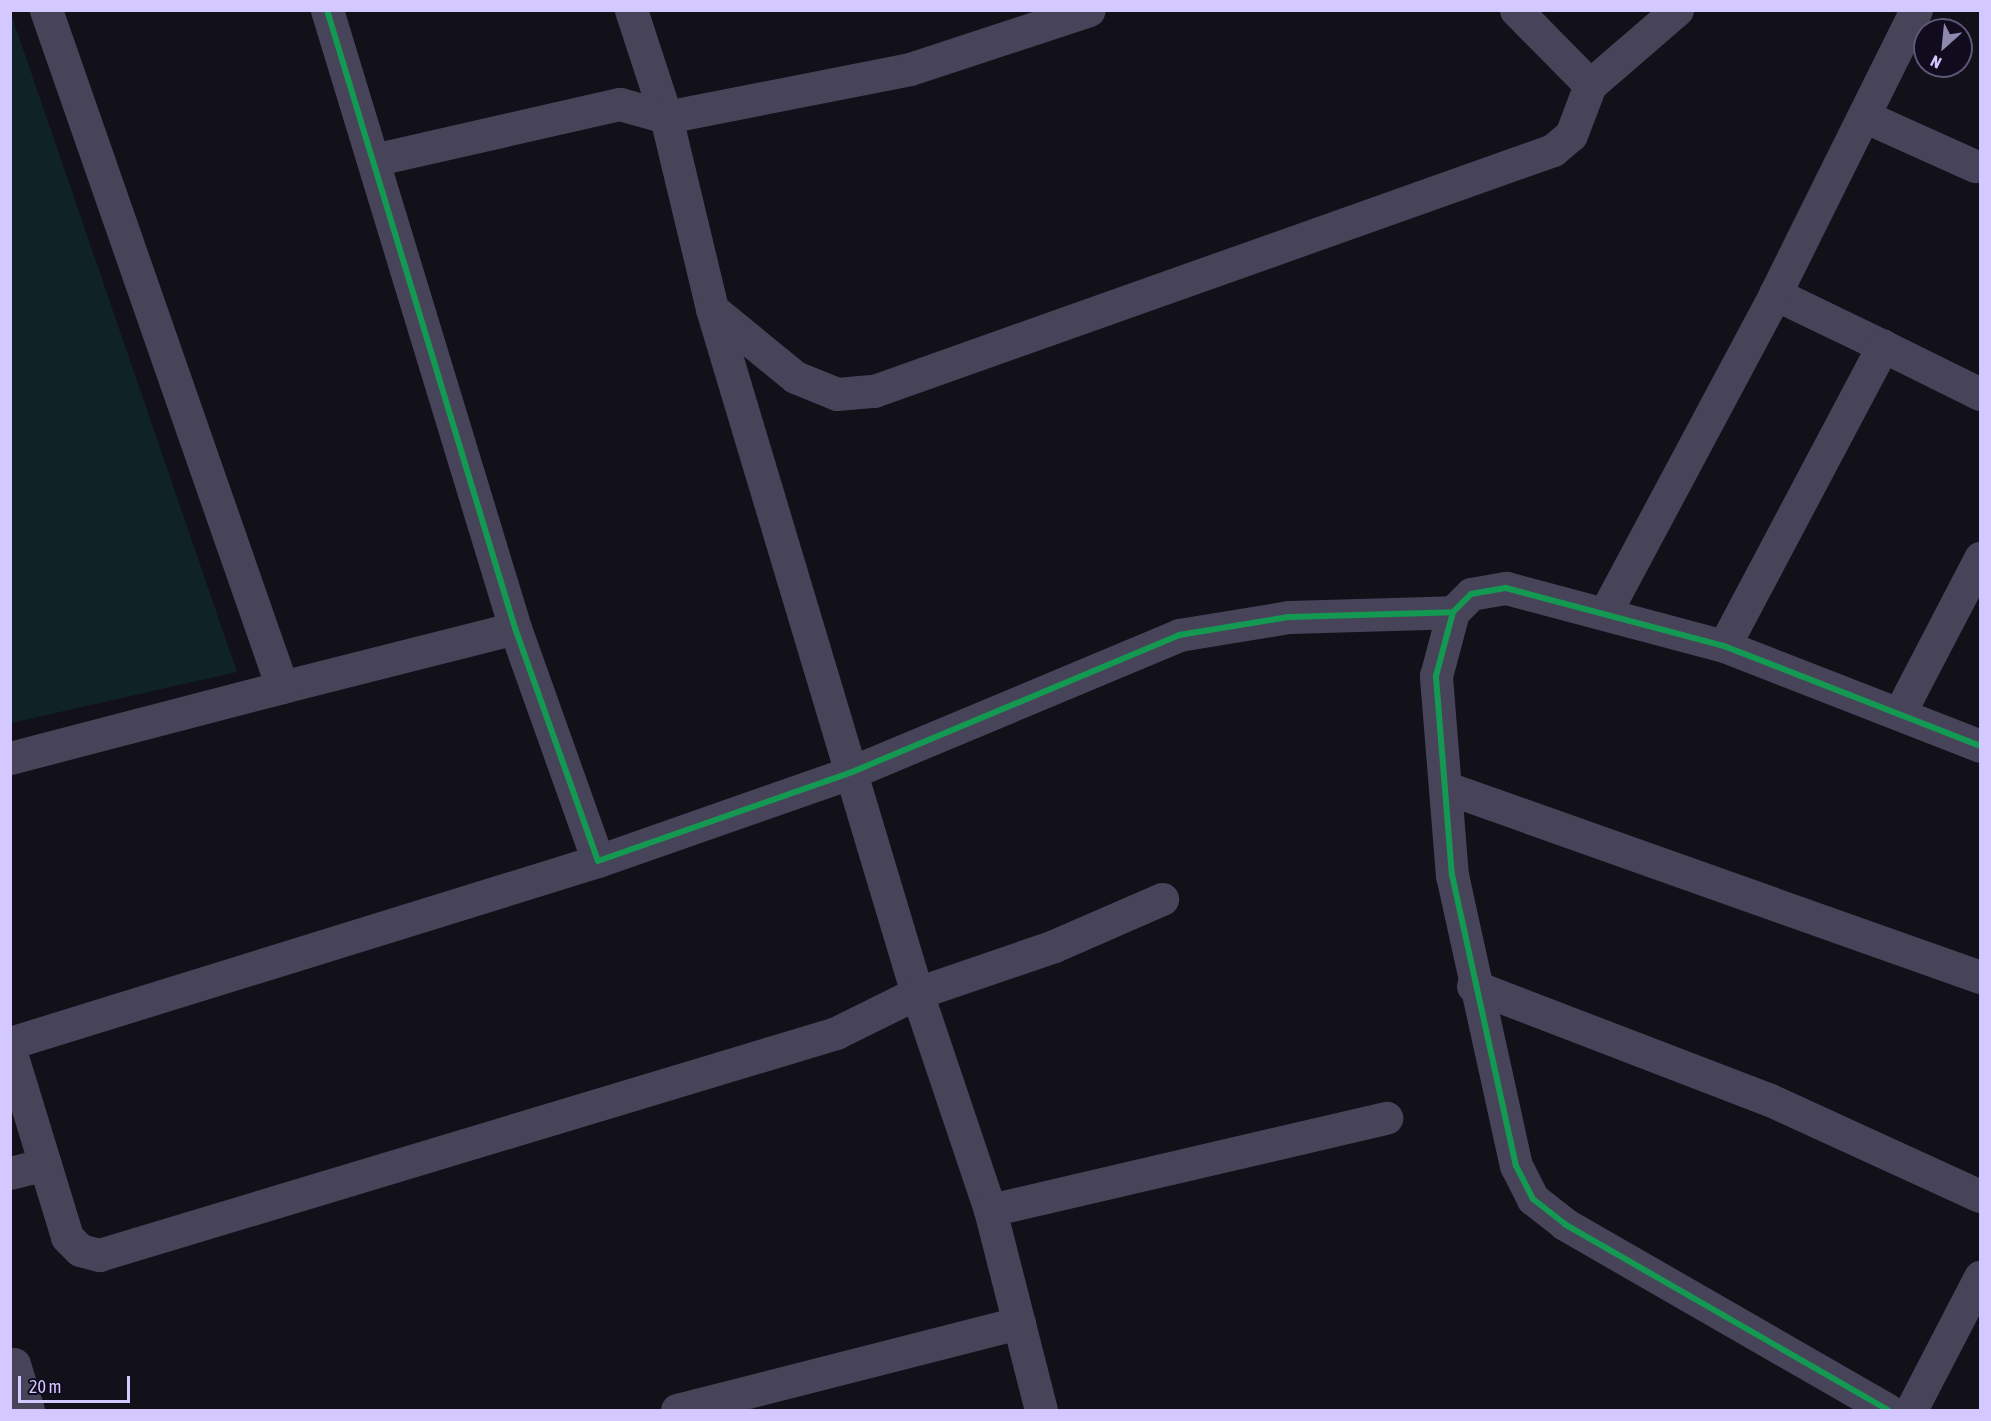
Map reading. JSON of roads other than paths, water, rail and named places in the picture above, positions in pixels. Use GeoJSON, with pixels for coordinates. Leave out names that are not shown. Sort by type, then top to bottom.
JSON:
{"type":"FeatureCollection","features":[{"type":"Feature","properties":{"kind":"street"},"geometry":{"type":"LineString","coordinates":[[45,10],[282,687]]}},
{"type":"Feature","properties":{"kind":"street"},"geometry":{"type":"LineString","coordinates":[[327,10],[515,628],[598,861]]}},
{"type":"Feature","properties":{"kind":"street"},"geometry":{"type":"LineString","coordinates":[[632,10],[666,117],[712,309],[917,993],[990,1210],[1041,1410]]}},
{"type":"Feature","properties":{"kind":"street"},"geometry":{"type":"LineString","coordinates":[[373,160],[620,104],[666,117],[910,69],[1089,10]]}},
{"type":"Feature","properties":{"kind":"street"},"geometry":{"type":"LineString","coordinates":[[1516,10],[1590,85]]}},
{"type":"Feature","properties":{"kind":"street"},"geometry":{"type":"LineString","coordinates":[[712,309],[795,376],[837,394],[874,391],[1553,150],[1571,135],[1590,85],[1677,10]]}},
{"type":"Feature","properties":{"kind":"street"},"geometry":{"type":"LineString","coordinates":[[1605,613],[1775,294],[1866,117],[1916,10]]}},
{"type":"Feature","properties":{"kind":"street"},"geometry":{"type":"LineString","coordinates":[[1866,117],[1979,163]]}},
{"type":"Feature","properties":{"kind":"street"},"geometry":{"type":"LineString","coordinates":[[1775,294],[1980,394]]}},
{"type":"Feature","properties":{"kind":"street"},"geometry":{"type":"LineString","coordinates":[[1724,646],[1882,346]]}},
{"type":"Feature","properties":{"kind":"street"},"geometry":{"type":"LineString","coordinates":[[1900,712],[1980,558]]}},
{"type":"Feature","properties":{"kind":"street"},"geometry":{"type":"LineString","coordinates":[[1888,1410],[1564,1224],[1533,1199],[1516,1166],[1473,986],[1452,876],[1447,788],[1436,676],[1453,612],[1472,594],[1506,588],[1724,646],[1900,712],[1980,746]]}},
{"type":"Feature","properties":{"kind":"street"},"geometry":{"type":"LineString","coordinates":[[10,1043],[598,861],[852,772],[1179,635],[1288,617],[1453,612]]}},
{"type":"Feature","properties":{"kind":"street"},"geometry":{"type":"LineString","coordinates":[[10,759],[515,628]]}},
{"type":"Feature","properties":{"kind":"street"},"geometry":{"type":"LineString","coordinates":[[1447,788],[1980,977]]}},
{"type":"Feature","properties":{"kind":"street"},"geometry":{"type":"LineString","coordinates":[[10,1050],[68,1237],[80,1250],[99,1256],[836,1033],[917,993],[1054,946],[1162,899]]}},
{"type":"Feature","properties":{"kind":"street"},"geometry":{"type":"LineString","coordinates":[[1473,986],[1768,1099],[1980,1196]]}},
{"type":"Feature","properties":{"kind":"street"},"geometry":{"type":"LineString","coordinates":[[990,1210],[1386,1118]]}},
{"type":"Feature","properties":{"kind":"street"},"geometry":{"type":"LineString","coordinates":[[10,1173],[45,1164]]}},
{"type":"Feature","properties":{"kind":"street"},"geometry":{"type":"LineString","coordinates":[[1911,1410],[1980,1277]]}},
{"type":"Feature","properties":{"kind":"street"},"geometry":{"type":"LineString","coordinates":[[695,1408],[926,1351],[1019,1323]]}},
{"type":"Feature","properties":{"kind":"street"},"geometry":{"type":"LineString","coordinates":[[14,1364],[28,1410]]}}]}
